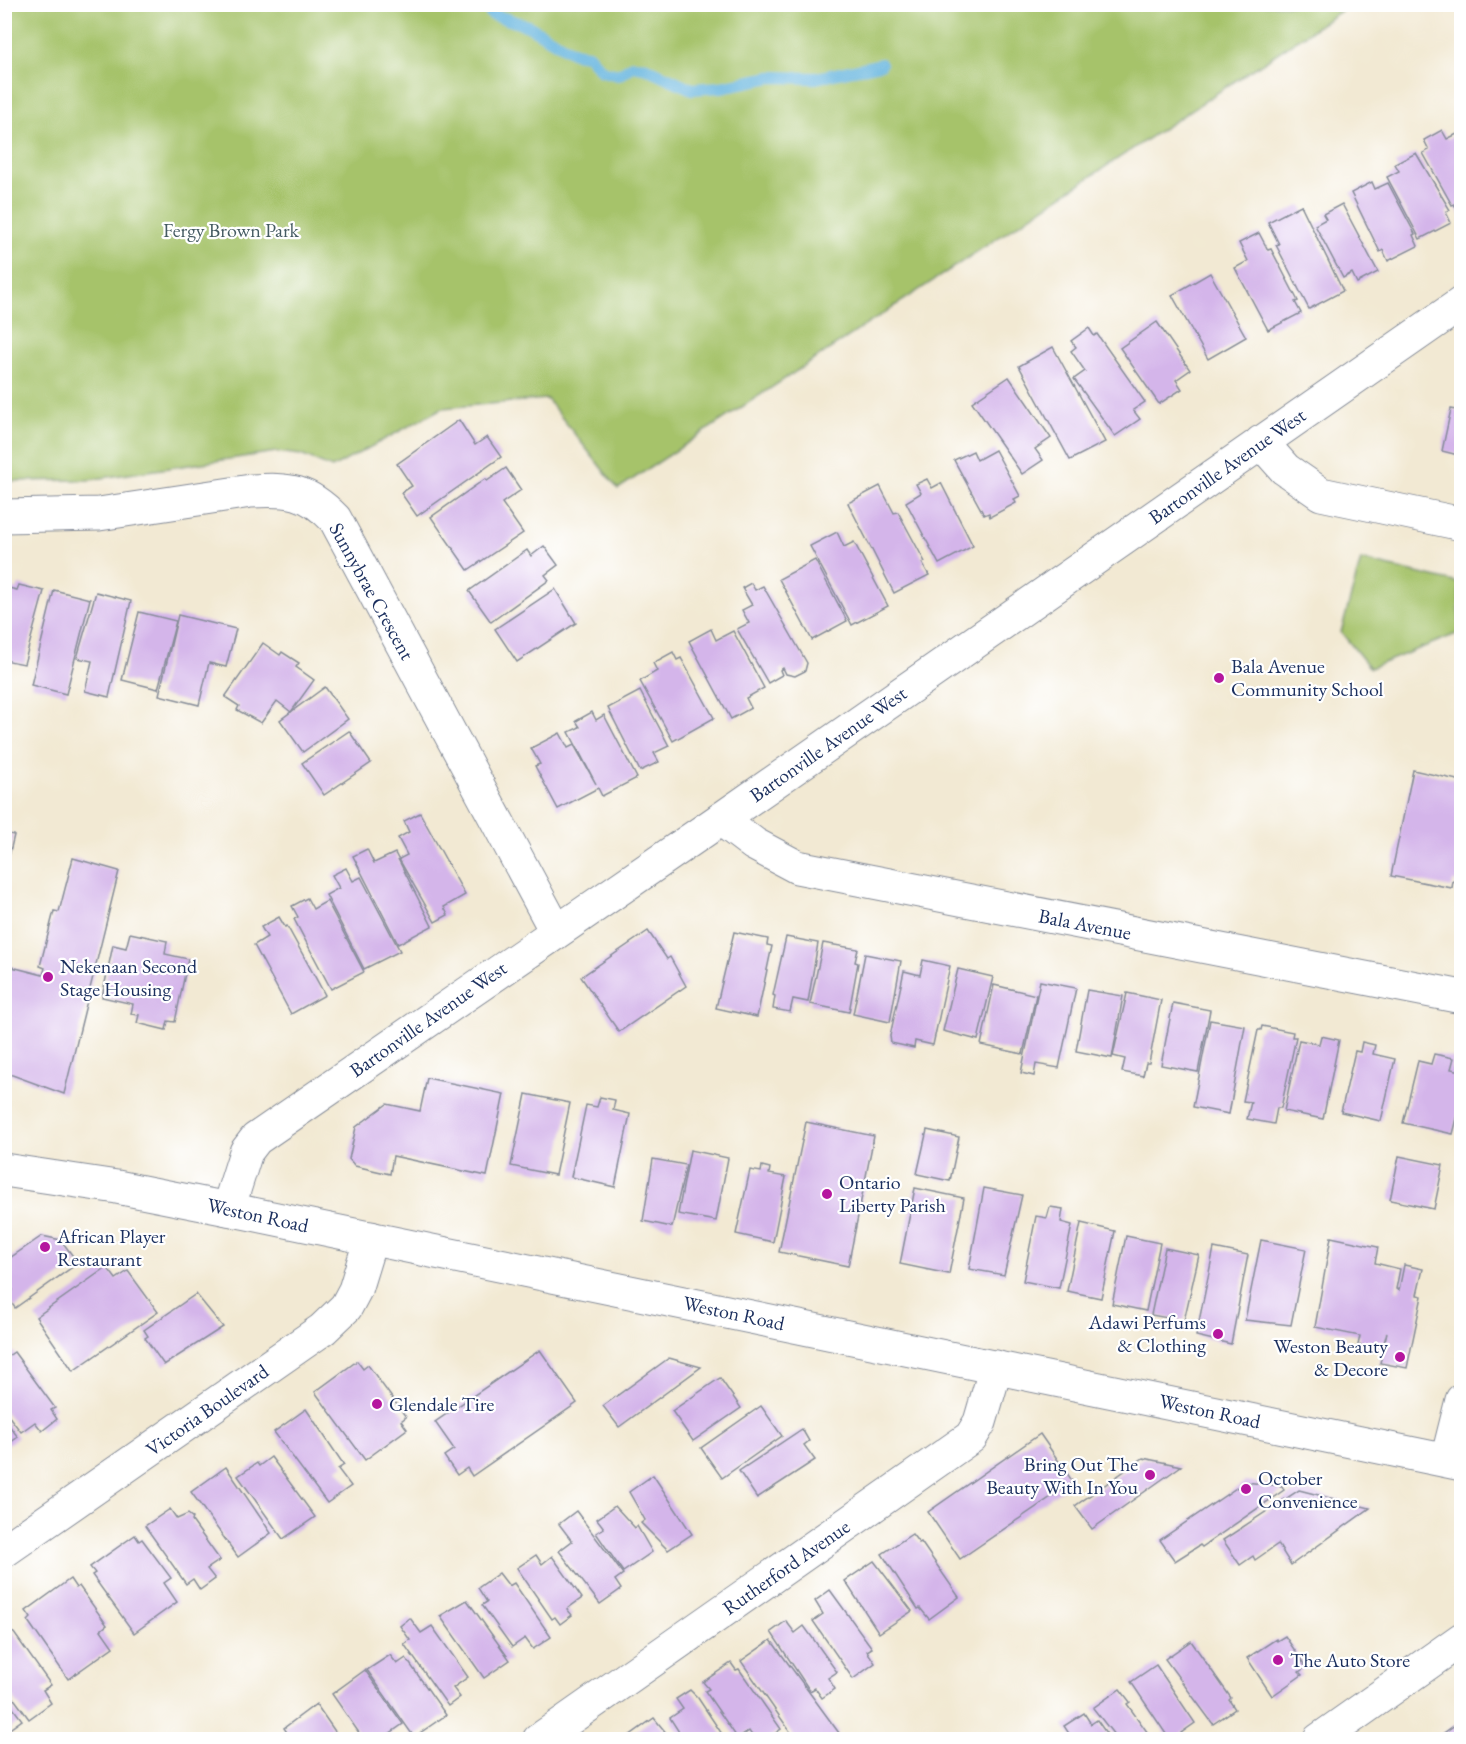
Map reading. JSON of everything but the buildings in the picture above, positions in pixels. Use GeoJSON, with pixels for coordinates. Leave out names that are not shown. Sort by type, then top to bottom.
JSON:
{"type":"FeatureCollection","features":[{"type":"Feature","properties":{"kind":"street","name":"Bartonville Avenue West"},"geometry":{"type":"LineString","coordinates":[[228,1209],[246,1152],[256,1139],[721,819],[1461,303]]}},
{"type":"Feature","properties":{"kind":"street"},"geometry":{"type":"LineString","coordinates":[[1261,442],[1285,469],[1321,494],[1461,524]]}},
{"type":"Feature","properties":{"kind":"street","name":"Sunnybrae Crescent"},"geometry":{"type":"LineString","coordinates":[[4,516],[99,514],[251,491],[292,492],[318,502],[335,519],[556,931]]}},
{"type":"Feature","properties":{"kind":"street","name":"Bala Avenue"},"geometry":{"type":"LineString","coordinates":[[721,819],[754,844],[797,867],[1461,996]]}},
{"type":"Feature","properties":{"kind":"street","name":"Weston Road"},"geometry":{"type":"LineString","coordinates":[[4,1170],[117,1187],[228,1209],[996,1367],[1393,1452],[1454,1462]]}},
{"type":"Feature","properties":{"kind":"street","name":"Victoria Boulevard"},"geometry":{"type":"LineString","coordinates":[[4,1551],[323,1329],[346,1307],[351,1298],[371,1238]]}},
{"type":"Feature","properties":{"kind":"street","name":"Rutherford Avenue"},"geometry":{"type":"LineString","coordinates":[[539,1740],[971,1437],[980,1422],[996,1367]]}},
{"type":"Feature","properties":{"kind":"street"},"geometry":{"type":"LineString","coordinates":[[1454,1462],[1461,1400]]}},
{"type":"Feature","properties":{"kind":"street"},"geometry":{"type":"LineString","coordinates":[[1319,1740],[1461,1639]]}},
{"type":"Feature","properties":{"kind":"green space","name":"Fergy Brown Park"},"geometry":{"type":"Polygon","coordinates":[[[4,5],[1350,5],[618,489],[547,399],[442,408],[332,468],[301,455],[276,452],[88,480],[5,481],[4,5]]]}},
{"type":"Feature","properties":{"kind":"green space"},"geometry":{"type":"Polygon","coordinates":[[[1361,560],[1459,583],[1459,633],[1370,668],[1341,632],[1361,560]]]}},
{"type":"Feature","properties":{"kind":"waterway"},"geometry":{"type":"LineString","coordinates":[[491,14],[528,26],[574,53],[588,55],[602,71],[618,75],[633,66],[644,67],[692,89],[721,87],[771,77],[816,78],[881,64]]}},
{"type":"Feature","properties":{"kind":"place","name":"Bala Avenue Community School"},"geometry":{"type":"Point","coordinates":[1219,678]}},
{"type":"Feature","properties":{"kind":"place","name":"Nekenaan Second Stage Housing"},"geometry":{"type":"Point","coordinates":[48,977]}},
{"type":"Feature","properties":{"kind":"place","name":"Ontario Liberty Parish"},"geometry":{"type":"Point","coordinates":[827,1194]}},
{"type":"Feature","properties":{"kind":"place","name":"African Player Restaurant"},"geometry":{"type":"Point","coordinates":[45,1247]}},
{"type":"Feature","properties":{"kind":"place","name":"Adawi Perfums & Clothing"},"geometry":{"type":"Point","coordinates":[1218,1334]}},
{"type":"Feature","properties":{"kind":"place","name":"Weston Beauty & Decore"},"geometry":{"type":"Point","coordinates":[1400,1357]}},
{"type":"Feature","properties":{"kind":"place","name":"Glendale Tire"},"geometry":{"type":"Point","coordinates":[377,1404]}},
{"type":"Feature","properties":{"kind":"place","name":"Bring Out The Beauty With In You"},"geometry":{"type":"Point","coordinates":[1150,1475]}},
{"type":"Feature","properties":{"kind":"place","name":"October Convenience"},"geometry":{"type":"Point","coordinates":[1246,1489]}},
{"type":"Feature","properties":{"kind":"place","name":"The Auto Store"},"geometry":{"type":"Point","coordinates":[1278,1660]}}]}
